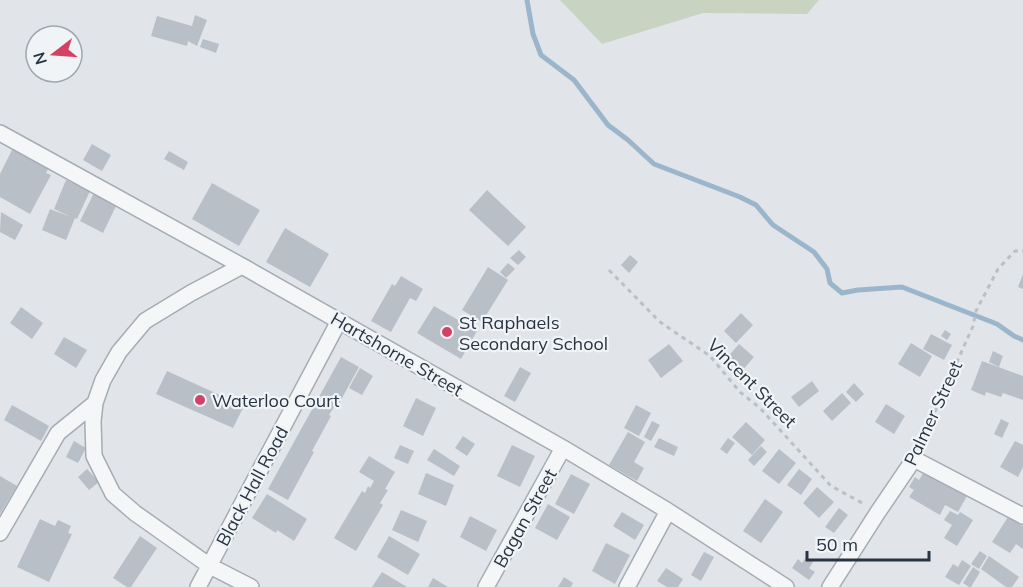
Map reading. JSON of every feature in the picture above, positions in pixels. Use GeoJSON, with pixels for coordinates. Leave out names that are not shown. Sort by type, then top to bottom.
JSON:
{"type":"FeatureCollection","features":[{"type":"Feature","properties":{"kind":"street","name":"Hartshorne Street"},"geometry":{"type":"LineString","coordinates":[[0,133],[242,266],[563,448],[668,511],[786,587]]}},
{"type":"Feature","properties":{"kind":"street"},"geometry":{"type":"LineString","coordinates":[[242,266],[145,321],[119,352],[103,380],[95,403],[93,421],[94,456],[113,494],[135,513],[210,566],[251,587]]}},
{"type":"Feature","properties":{"kind":"street","name":"Black Hall Road"},"geometry":{"type":"LineString","coordinates":[[198,587],[339,321]]}},
{"type":"Feature","properties":{"kind":"street"},"geometry":{"type":"LineString","coordinates":[[0,533],[58,434],[95,403]]}},
{"type":"Feature","properties":{"kind":"street","name":"Bagan Street"},"geometry":{"type":"LineString","coordinates":[[486,587],[563,448]]}},
{"type":"Feature","properties":{"kind":"street"},"geometry":{"type":"LineString","coordinates":[[914,459],[1023,516]]}},
{"type":"Feature","properties":{"kind":"street","name":"Palmer Street"},"geometry":{"type":"LineString","coordinates":[[830,587],[914,459]]}},
{"type":"Feature","properties":{"kind":"street"},"geometry":{"type":"LineString","coordinates":[[627,587],[668,511]]}},
{"type":"Feature","properties":{"kind":"path","name":"Palmer Street"},"geometry":{"type":"LineString","coordinates":[[914,459],[973,326],[976,311],[998,269],[1015,251],[1023,251]]}},
{"type":"Feature","properties":{"kind":"path","name":"Vincent Street"},"geometry":{"type":"LineString","coordinates":[[609,270],[660,322],[710,356],[740,392],[767,416],[831,486],[878,512]]}},
{"type":"Feature","properties":{"kind":"green space"},"geometry":{"type":"Polygon","coordinates":[[[560,0],[819,0],[807,14],[703,13],[602,44],[560,0]]]}},
{"type":"Feature","properties":{"kind":"building"},"geometry":{"type":"Polygon","coordinates":[[[195,15],[207,20],[197,46],[188,41],[187,46],[151,36],[157,16],[192,26],[195,15]]]}},
{"type":"Feature","properties":{"kind":"building"},"geometry":{"type":"Polygon","coordinates":[[[203,39],[219,44],[216,53],[200,47],[203,39]]]}},
{"type":"Feature","properties":{"kind":"building"},"geometry":{"type":"Polygon","coordinates":[[[92,144],[111,155],[102,171],[83,160],[92,144]]]}},
{"type":"Feature","properties":{"kind":"building"},"geometry":{"type":"Polygon","coordinates":[[[13,148],[49,167],[46,173],[51,175],[30,214],[0,197],[0,174],[13,148]]]}},
{"type":"Feature","properties":{"kind":"building"},"geometry":{"type":"Polygon","coordinates":[[[169,151],[188,162],[184,170],[164,159],[169,151]]]}},
{"type":"Feature","properties":{"kind":"building"},"geometry":{"type":"Polygon","coordinates":[[[66,180],[90,191],[66,240],[42,230],[50,209],[71,217],[54,209],[66,180]]]}},
{"type":"Feature","properties":{"kind":"building"},"geometry":{"type":"Polygon","coordinates":[[[212,183],[260,210],[239,246],[192,219],[212,183]]]}},
{"type":"Feature","properties":{"kind":"building"},"geometry":{"type":"Polygon","coordinates":[[[487,190],[526,227],[508,246],[469,210],[487,190]]]}},
{"type":"Feature","properties":{"kind":"building"},"geometry":{"type":"Polygon","coordinates":[[[94,193],[117,204],[103,233],[80,221],[94,193]]]}},
{"type":"Feature","properties":{"kind":"building"},"geometry":{"type":"Polygon","coordinates":[[[1,212],[23,225],[15,240],[0,232],[1,212]]]}},
{"type":"Feature","properties":{"kind":"building"},"geometry":{"type":"Polygon","coordinates":[[[285,228],[329,254],[310,287],[266,262],[285,228]]]}},
{"type":"Feature","properties":{"kind":"building"},"geometry":{"type":"Polygon","coordinates":[[[519,250],[526,257],[518,265],[510,258],[519,250]]]}},
{"type":"Feature","properties":{"kind":"building"},"geometry":{"type":"Polygon","coordinates":[[[630,255],[638,262],[629,273],[621,265],[630,255]]]}},
{"type":"Feature","properties":{"kind":"building"},"geometry":{"type":"Polygon","coordinates":[[[508,263],[515,269],[506,278],[500,272],[508,263]]]}},
{"type":"Feature","properties":{"kind":"building"},"geometry":{"type":"Polygon","coordinates":[[[488,267],[508,280],[482,322],[462,310],[488,267]]]}},
{"type":"Feature","properties":{"kind":"building"},"geometry":{"type":"Polygon","coordinates":[[[1023,274],[1023,289],[1018,287],[1023,274]]]}},
{"type":"Feature","properties":{"kind":"building"},"geometry":{"type":"Polygon","coordinates":[[[401,276],[423,289],[416,301],[410,298],[391,332],[371,321],[392,284],[395,286],[401,276]]]}},
{"type":"Feature","properties":{"kind":"building","name":"St Raphaels Secondary School"},"geometry":{"type":"Polygon","coordinates":[[[434,306],[477,331],[461,359],[417,333],[434,306]]]}},
{"type":"Feature","properties":{"kind":"building"},"geometry":{"type":"Polygon","coordinates":[[[21,307],[43,323],[32,339],[10,323],[21,307]]]}},
{"type":"Feature","properties":{"kind":"building"},"geometry":{"type":"Polygon","coordinates":[[[741,313],[753,325],[736,343],[724,331],[741,313]]]}},
{"type":"Feature","properties":{"kind":"building"},"geometry":{"type":"Polygon","coordinates":[[[945,330],[951,334],[947,340],[941,336],[945,330]]]}},
{"type":"Feature","properties":{"kind":"building"},"geometry":{"type":"Polygon","coordinates":[[[931,334],[952,345],[944,360],[923,349],[931,334]]]}},
{"type":"Feature","properties":{"kind":"building"},"geometry":{"type":"Polygon","coordinates":[[[64,337],[87,350],[76,368],[54,354],[64,337]]]}},
{"type":"Feature","properties":{"kind":"building"},"geometry":{"type":"Polygon","coordinates":[[[911,343],[932,356],[920,377],[898,364],[911,343]]]}},
{"type":"Feature","properties":{"kind":"building"},"geometry":{"type":"Polygon","coordinates":[[[669,344],[683,361],[661,378],[648,360],[669,344]]]}},
{"type":"Feature","properties":{"kind":"building"},"geometry":{"type":"Polygon","coordinates":[[[739,344],[754,357],[741,372],[726,359],[739,344]]]}},
{"type":"Feature","properties":{"kind":"building"},"geometry":{"type":"Polygon","coordinates":[[[993,351],[1003,356],[999,367],[989,362],[993,351]]]}},
{"type":"Feature","properties":{"kind":"building"},"geometry":{"type":"Polygon","coordinates":[[[341,357],[359,367],[336,409],[334,407],[329,415],[331,416],[312,451],[314,452],[288,500],[268,489],[341,357]]]}},
{"type":"Feature","properties":{"kind":"building"},"geometry":{"type":"Polygon","coordinates":[[[982,361],[1023,376],[1023,400],[1003,393],[1001,397],[986,392],[985,396],[971,390],[982,361]]]}},
{"type":"Feature","properties":{"kind":"building"},"geometry":{"type":"Polygon","coordinates":[[[520,367],[531,373],[515,402],[504,396],[520,367]]]}},
{"type":"Feature","properties":{"kind":"building"},"geometry":{"type":"Polygon","coordinates":[[[360,368],[373,376],[362,395],[349,388],[360,368]]]}},
{"type":"Feature","properties":{"kind":"building"},"geometry":{"type":"Polygon","coordinates":[[[745,370],[753,379],[747,384],[739,375],[745,370]]]}},
{"type":"Feature","properties":{"kind":"building","name":"Waterloo Court"},"geometry":{"type":"Polygon","coordinates":[[[167,371],[244,406],[233,428],[156,394],[167,371]]]}},
{"type":"Feature","properties":{"kind":"building"},"geometry":{"type":"Polygon","coordinates":[[[812,381],[819,391],[799,407],[791,397],[812,381]]]}},
{"type":"Feature","properties":{"kind":"building"},"geometry":{"type":"Polygon","coordinates":[[[854,383],[864,394],[856,402],[846,392],[854,383]]]}},
{"type":"Feature","properties":{"kind":"building"},"geometry":{"type":"Polygon","coordinates":[[[842,393],[851,403],[832,421],[823,411],[842,393]]]}},
{"type":"Feature","properties":{"kind":"building"},"geometry":{"type":"Polygon","coordinates":[[[416,398],[436,408],[423,436],[403,426],[416,398]]]}},
{"type":"Feature","properties":{"kind":"building"},"geometry":{"type":"Polygon","coordinates":[[[886,404],[905,416],[894,434],[875,422],[886,404]]]}},
{"type":"Feature","properties":{"kind":"building"},"geometry":{"type":"Polygon","coordinates":[[[12,405],[49,426],[41,441],[4,420],[12,405]]]}},
{"type":"Feature","properties":{"kind":"building"},"geometry":{"type":"Polygon","coordinates":[[[636,405],[651,413],[639,436],[624,428],[636,405]]]}},
{"type":"Feature","properties":{"kind":"building"},"geometry":{"type":"Polygon","coordinates":[[[1001,419],[1009,423],[1002,438],[994,434],[1001,419]]]}},
{"type":"Feature","properties":{"kind":"building"},"geometry":{"type":"Polygon","coordinates":[[[652,421],[660,425],[651,441],[644,437],[652,421]]]}},
{"type":"Feature","properties":{"kind":"building"},"geometry":{"type":"Polygon","coordinates":[[[746,422],[765,440],[752,455],[732,437],[746,422]]]}},
{"type":"Feature","properties":{"kind":"building"},"geometry":{"type":"Polygon","coordinates":[[[628,432],[645,442],[634,462],[644,468],[637,481],[609,465],[628,432]]]}},
{"type":"Feature","properties":{"kind":"building"},"geometry":{"type":"Polygon","coordinates":[[[463,436],[475,444],[467,456],[455,448],[463,436]]]}},
{"type":"Feature","properties":{"kind":"building"},"geometry":{"type":"Polygon","coordinates":[[[659,438],[678,447],[674,456],[654,447],[659,438]]]}},
{"type":"Feature","properties":{"kind":"building"},"geometry":{"type":"Polygon","coordinates":[[[728,438],[735,443],[727,454],[720,449],[728,438]]]}},
{"type":"Feature","properties":{"kind":"building"},"geometry":{"type":"Polygon","coordinates":[[[74,441],[86,448],[78,463],[66,457],[74,441]]]}},
{"type":"Feature","properties":{"kind":"building"},"geometry":{"type":"Polygon","coordinates":[[[1015,441],[1023,445],[1023,467],[1018,477],[1000,467],[1015,441]]]}},
{"type":"Feature","properties":{"kind":"building"},"geometry":{"type":"Polygon","coordinates":[[[400,445],[414,451],[408,464],[394,458],[400,445]]]}},
{"type":"Feature","properties":{"kind":"building"},"geometry":{"type":"Polygon","coordinates":[[[512,445],[535,456],[520,487],[497,476],[512,445]]]}},
{"type":"Feature","properties":{"kind":"building"},"geometry":{"type":"Polygon","coordinates":[[[761,446],[767,452],[754,466],[748,460],[761,446]]]}},
{"type":"Feature","properties":{"kind":"building"},"geometry":{"type":"Polygon","coordinates":[[[434,449],[460,466],[454,476],[427,460],[434,449]]]}},
{"type":"Feature","properties":{"kind":"building"},"geometry":{"type":"Polygon","coordinates":[[[779,449],[796,463],[779,484],[762,471],[779,449]]]}},
{"type":"Feature","properties":{"kind":"building"},"geometry":{"type":"Polygon","coordinates":[[[369,456],[395,472],[385,489],[388,490],[380,503],[383,505],[356,551],[334,538],[362,491],[365,493],[374,481],[359,472],[369,456]]]}},
{"type":"Feature","properties":{"kind":"building"},"geometry":{"type":"Polygon","coordinates":[[[87,469],[99,482],[89,490],[78,477],[87,469]]]}},
{"type":"Feature","properties":{"kind":"building"},"geometry":{"type":"Polygon","coordinates":[[[799,469],[812,479],[801,495],[787,485],[799,469]]]}},
{"type":"Feature","properties":{"kind":"building"},"geometry":{"type":"Polygon","coordinates":[[[925,470],[968,494],[958,512],[945,505],[940,515],[909,497],[914,490],[909,487],[915,477],[919,480],[925,470]]]}},
{"type":"Feature","properties":{"kind":"building"},"geometry":{"type":"Polygon","coordinates":[[[426,473],[454,485],[446,506],[418,494],[426,473]]]}},
{"type":"Feature","properties":{"kind":"building"},"geometry":{"type":"Polygon","coordinates":[[[571,474],[590,484],[574,514],[555,504],[571,474]]]}},
{"type":"Feature","properties":{"kind":"building"},"geometry":{"type":"Polygon","coordinates":[[[0,476],[17,486],[0,514],[0,476]]]}},
{"type":"Feature","properties":{"kind":"building"},"geometry":{"type":"Polygon","coordinates":[[[817,487],[834,502],[819,518],[803,503],[817,487]]]}},
{"type":"Feature","properties":{"kind":"building"},"geometry":{"type":"Polygon","coordinates":[[[267,494],[307,519],[294,541],[252,518],[267,494]]]}},
{"type":"Feature","properties":{"kind":"building"},"geometry":{"type":"Polygon","coordinates":[[[765,499],[783,512],[761,543],[743,531],[765,499]]]}},
{"type":"Feature","properties":{"kind":"building"},"geometry":{"type":"Polygon","coordinates":[[[548,504],[570,517],[557,540],[535,528],[548,504]]]}},
{"type":"Feature","properties":{"kind":"building"},"geometry":{"type":"Polygon","coordinates":[[[839,508],[848,515],[834,533],[825,527],[839,508]]]}},
{"type":"Feature","properties":{"kind":"building"},"geometry":{"type":"Polygon","coordinates":[[[401,510],[427,521],[418,542],[392,530],[401,510]]]}},
{"type":"Feature","properties":{"kind":"building"},"geometry":{"type":"Polygon","coordinates":[[[950,511],[958,515],[960,512],[973,520],[957,546],[944,538],[952,525],[944,520],[950,511]]]}},
{"type":"Feature","properties":{"kind":"building"},"geometry":{"type":"Polygon","coordinates":[[[622,512],[644,525],[635,540],[613,526],[622,512]]]}},
{"type":"Feature","properties":{"kind":"building"},"geometry":{"type":"Polygon","coordinates":[[[470,516],[497,530],[486,551],[460,537],[470,516]]]}},
{"type":"Feature","properties":{"kind":"building"},"geometry":{"type":"Polygon","coordinates":[[[1008,517],[1023,526],[1023,549],[1016,544],[1010,553],[992,542],[1008,517]]]}},
{"type":"Feature","properties":{"kind":"building"},"geometry":{"type":"Polygon","coordinates":[[[40,519],[55,526],[58,520],[71,526],[68,533],[72,534],[49,582],[17,567],[40,519]]]}},
{"type":"Feature","properties":{"kind":"building"},"geometry":{"type":"Polygon","coordinates":[[[140,536],[157,548],[131,587],[127,587],[113,578],[140,536]]]}},
{"type":"Feature","properties":{"kind":"building"},"geometry":{"type":"Polygon","coordinates":[[[389,536],[420,554],[408,575],[377,557],[389,536]]]}},
{"type":"Feature","properties":{"kind":"building"},"geometry":{"type":"Polygon","coordinates":[[[606,543],[630,555],[615,584],[592,571],[606,543]]]}},
{"type":"Feature","properties":{"kind":"building"},"geometry":{"type":"Polygon","coordinates":[[[980,551],[987,556],[979,569],[971,564],[980,551]]]}},
{"type":"Feature","properties":{"kind":"building"},"geometry":{"type":"Polygon","coordinates":[[[704,552],[714,557],[701,581],[691,575],[704,552]]]}},
{"type":"Feature","properties":{"kind":"building"},"geometry":{"type":"Polygon","coordinates":[[[989,556],[1019,577],[1012,587],[1006,587],[981,569],[989,556]]]}},
{"type":"Feature","properties":{"kind":"building"},"geometry":{"type":"Polygon","coordinates":[[[806,557],[813,562],[809,568],[815,572],[809,580],[792,568],[798,559],[802,563],[806,557]]]}},
{"type":"Feature","properties":{"kind":"building"},"geometry":{"type":"Polygon","coordinates":[[[962,560],[971,566],[959,585],[945,577],[953,564],[958,567],[962,560]]]}},
{"type":"Feature","properties":{"kind":"building"},"geometry":{"type":"Polygon","coordinates":[[[973,567],[980,572],[969,587],[963,583],[973,567]]]}},
{"type":"Feature","properties":{"kind":"building"},"geometry":{"type":"Polygon","coordinates":[[[666,568],[683,579],[678,587],[667,587],[657,581],[666,568]]]}},
{"type":"Feature","properties":{"kind":"building"},"geometry":{"type":"Polygon","coordinates":[[[382,572],[407,587],[372,587],[382,572]]]}},
{"type":"Feature","properties":{"kind":"building"},"geometry":{"type":"Polygon","coordinates":[[[564,577],[573,583],[571,587],[558,587],[564,577]]]}},
{"type":"Feature","properties":{"kind":"building"},"geometry":{"type":"Polygon","coordinates":[[[433,578],[448,587],[428,587],[433,578]]]}},
{"type":"Feature","properties":{"kind":"waterway"},"geometry":{"type":"LineString","coordinates":[[527,0],[533,34],[541,55],[574,80],[608,125],[654,164],[756,205],[773,225],[814,252],[827,269],[830,283],[842,293],[902,287],[997,324],[1023,340]]}},
{"type":"Feature","properties":{"kind":"place","name":"St Raphaels Secondary School"},"geometry":{"type":"Point","coordinates":[447,332]}},
{"type":"Feature","properties":{"kind":"place","name":"Waterloo Court"},"geometry":{"type":"Point","coordinates":[200,400]}}]}
